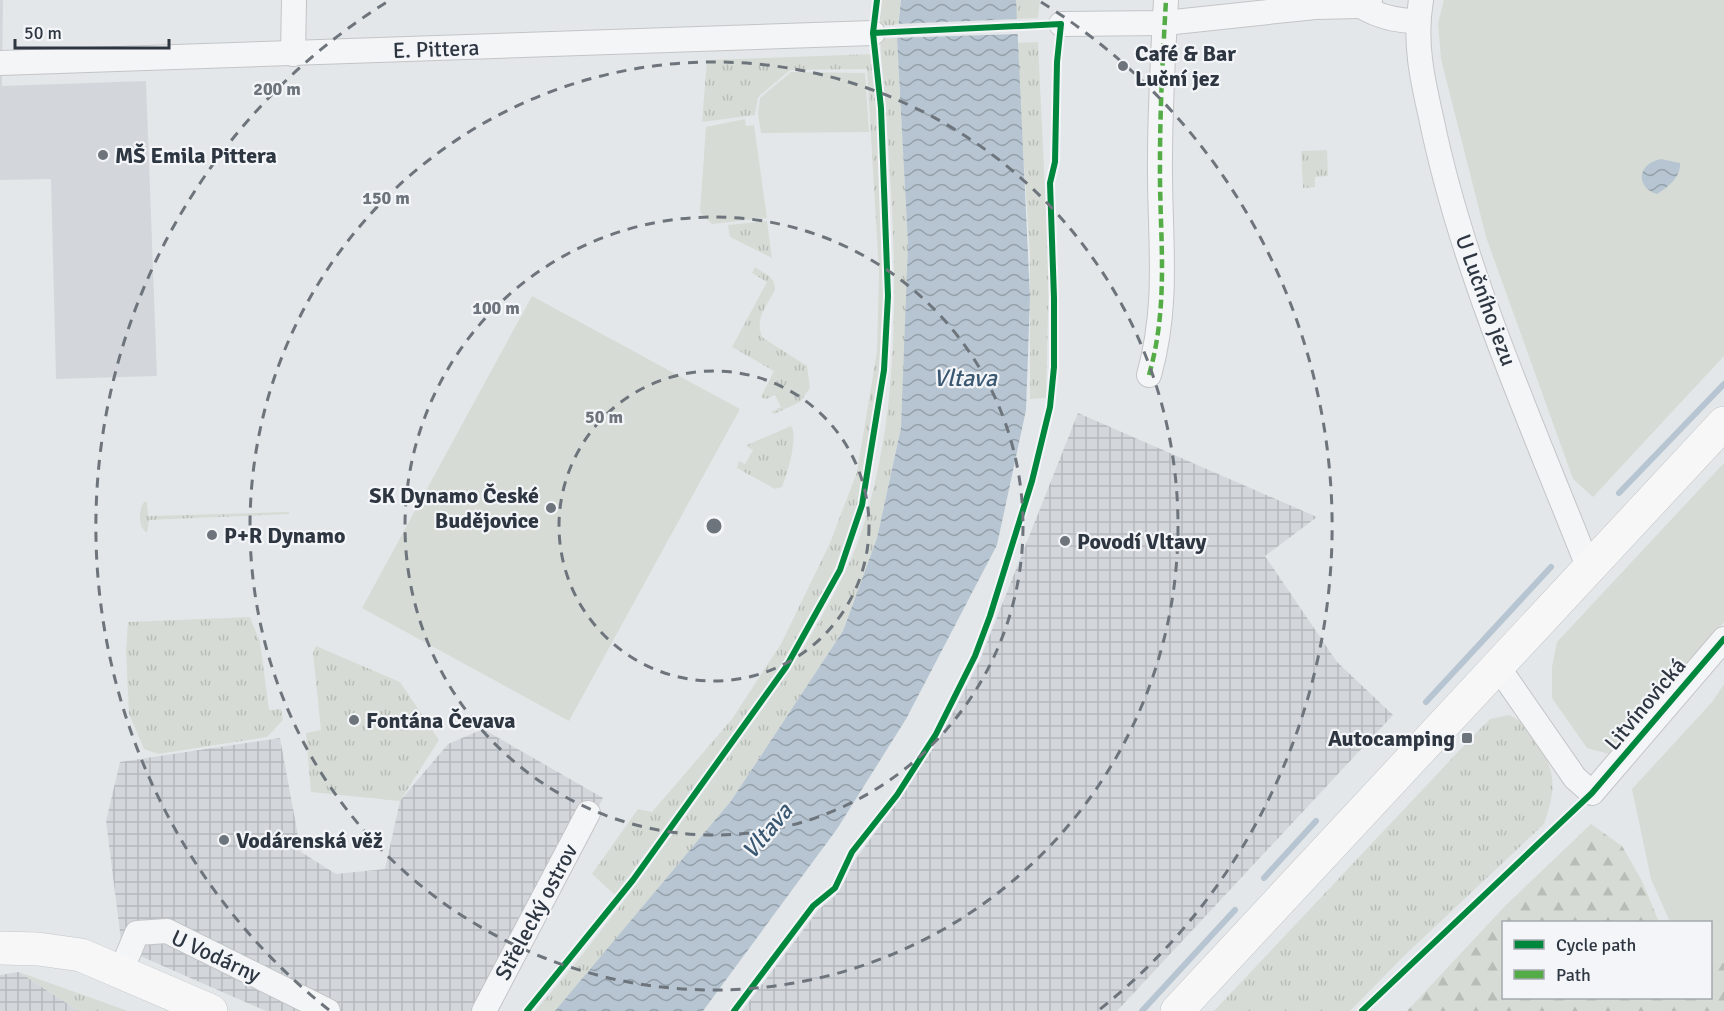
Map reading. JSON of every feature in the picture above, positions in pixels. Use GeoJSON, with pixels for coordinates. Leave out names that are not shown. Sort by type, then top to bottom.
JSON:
{"type":"FeatureCollection","features":[{"type":"Feature","properties":{"kind":"main road"},"geometry":{"type":"LineString","coordinates":[[1177,1011],[1724,423]]}},
{"type":"Feature","properties":{"kind":"main road"},"geometry":{"type":"LineString","coordinates":[[0,948],[38,949],[81,955],[212,1011]]}},
{"type":"Feature","properties":{"kind":"street"},"geometry":{"type":"LineString","coordinates":[[293,54],[294,0]]}},
{"type":"Feature","properties":{"kind":"street","name":"U Lučního jezu"},"geometry":{"type":"LineString","coordinates":[[1061,24],[1165,11],[1315,7],[1366,3],[1375,14],[1402,21],[1419,10]]}},
{"type":"Feature","properties":{"kind":"street","name":"U Lučního jezu"},"geometry":{"type":"LineString","coordinates":[[1419,10],[1420,71],[1441,169],[1493,324],[1589,569]]}},
{"type":"Feature","properties":{"kind":"street"},"geometry":{"type":"LineString","coordinates":[[1149,375],[1158,342],[1163,302],[1160,161],[1165,11]]}},
{"type":"Feature","properties":{"kind":"street","name":"E. Pittera"},"geometry":{"type":"LineString","coordinates":[[0,63],[873,33]]}},
{"type":"Feature","properties":{"kind":"street","name":"Litvínovická"},"geometry":{"type":"LineString","coordinates":[[1498,667],[1575,778],[1592,793],[1724,639]]}},
{"type":"Feature","properties":{"kind":"street","name":"Střelecký ostrov"},"geometry":{"type":"LineString","coordinates":[[484,1011],[588,813]]}},
{"type":"Feature","properties":{"kind":"street","name":"U Vodárny"},"geometry":{"type":"LineString","coordinates":[[121,971],[137,933],[167,931],[328,1011]]}},
{"type":"Feature","properties":{"kind":"shaded area"},"geometry":{"type":"Polygon","coordinates":[[[0,0],[3,0],[2,86],[146,81],[157,376],[56,379],[51,179],[0,180],[0,0]]]}},
{"type":"Feature","properties":{"kind":"shaded area"},"geometry":{"type":"Polygon","coordinates":[[[1078,413],[1317,517],[1265,556],[1337,662],[1393,715],[1117,1011],[742,1011],[819,909],[834,897],[845,881],[852,864],[896,804],[946,726],[980,660],[1078,413]]]}},
{"type":"Feature","properties":{"kind":"shaded area"},"geometry":{"type":"Polygon","coordinates":[[[483,729],[603,798],[504,990],[488,1011],[266,1011],[122,948],[106,821],[120,762],[280,738],[301,852],[336,874],[385,869],[400,801],[448,744],[483,729]]]}},
{"type":"Feature","properties":{"kind":"shaded area"},"geometry":{"type":"Polygon","coordinates":[[[19,972],[79,1011],[0,1011],[0,975],[19,972]]]}},
{"type":"Feature","properties":{"kind":"green space"},"geometry":{"type":"Polygon","coordinates":[[[882,0],[901,0],[898,25],[879,25],[882,0]]]}},
{"type":"Feature","properties":{"kind":"green space"},"geometry":{"type":"Polygon","coordinates":[[[1016,0],[1040,0],[1038,18],[1015,19],[1016,0]]]}},
{"type":"Feature","properties":{"kind":"green space"},"geometry":{"type":"Polygon","coordinates":[[[1444,0],[1724,0],[1724,356],[1593,497],[1573,479],[1486,237],[1441,59],[1438,23],[1444,0]]]}},
{"type":"Feature","properties":{"kind":"green space"},"geometry":{"type":"Polygon","coordinates":[[[897,38],[908,244],[901,428],[877,538],[843,631],[731,801],[556,1011],[535,1011],[620,906],[761,711],[819,622],[858,543],[883,444],[892,361],[893,223],[880,39],[897,38]]]}},
{"type":"Feature","properties":{"kind":"green space"},"geometry":{"type":"Polygon","coordinates":[[[1038,42],[1049,274],[1046,398],[1030,399],[1030,254],[1016,43],[1038,42]]]}},
{"type":"Feature","properties":{"kind":"green space"},"geometry":{"type":"Polygon","coordinates":[[[874,54],[886,285],[878,393],[858,506],[835,568],[802,633],[752,709],[615,895],[592,874],[638,809],[652,812],[732,719],[781,644],[830,543],[857,472],[877,351],[879,273],[867,69],[790,70],[758,97],[755,115],[702,122],[707,60],[874,54]]]}},
{"type":"Feature","properties":{"kind":"green space"},"geometry":{"type":"Polygon","coordinates":[[[791,72],[865,73],[869,132],[761,133],[758,114],[760,98],[791,72]]]}},
{"type":"Feature","properties":{"kind":"green space"},"geometry":{"type":"Polygon","coordinates":[[[745,119],[746,126],[754,125],[767,218],[712,224],[700,212],[706,127],[745,119]]]}},
{"type":"Feature","properties":{"kind":"green space"},"geometry":{"type":"Polygon","coordinates":[[[1327,150],[1328,176],[1315,177],[1315,187],[1303,188],[1301,151],[1327,150]]]}},
{"type":"Feature","properties":{"kind":"green space"},"geometry":{"type":"Polygon","coordinates":[[[767,221],[772,258],[730,237],[728,225],[767,221]]]}},
{"type":"Feature","properties":{"kind":"green space"},"geometry":{"type":"Polygon","coordinates":[[[755,267],[769,276],[775,286],[760,319],[760,332],[763,338],[807,366],[810,388],[800,402],[774,414],[771,412],[781,407],[775,395],[766,399],[761,397],[774,371],[732,347],[767,282],[752,273],[755,267]]]}},
{"type":"Feature","properties":{"kind":"green space","name":"SK Dynamo České Budějovice"},"geometry":{"type":"Polygon","coordinates":[[[532,296],[740,409],[569,721],[362,608],[532,296]]]}},
{"type":"Feature","properties":{"kind":"green space"},"geometry":{"type":"Polygon","coordinates":[[[791,426],[793,446],[782,487],[775,489],[737,468],[739,461],[745,464],[753,450],[746,446],[791,426]]]}},
{"type":"Feature","properties":{"kind":"green space"},"geometry":{"type":"Polygon","coordinates":[[[1724,463],[1724,622],[1609,754],[1587,748],[1552,698],[1552,667],[1557,642],[1724,463]]]}},
{"type":"Feature","properties":{"kind":"green space"},"geometry":{"type":"Polygon","coordinates":[[[144,502],[147,502],[148,516],[289,512],[289,514],[149,520],[147,533],[140,519],[144,502]]]}},
{"type":"Feature","properties":{"kind":"green space"},"geometry":{"type":"Polygon","coordinates":[[[250,617],[260,642],[269,710],[281,709],[283,720],[267,737],[158,754],[144,749],[129,714],[126,651],[128,622],[250,617]]]}},
{"type":"Feature","properties":{"kind":"green space"},"geometry":{"type":"Polygon","coordinates":[[[316,646],[400,682],[439,740],[400,801],[311,792],[306,733],[321,730],[313,653],[316,646]]]}},
{"type":"Feature","properties":{"kind":"green space"},"geometry":{"type":"Polygon","coordinates":[[[1724,684],[1724,963],[1712,959],[1712,921],[1670,921],[1651,879],[1632,789],[1713,701],[1724,684]]]}},
{"type":"Feature","properties":{"kind":"green space"},"geometry":{"type":"Polygon","coordinates":[[[1509,715],[1527,728],[1548,762],[1552,791],[1544,824],[1404,956],[1350,1011],[1214,1011],[1473,736],[1490,719],[1509,715]]]}},
{"type":"Feature","properties":{"kind":"green space"},"geometry":{"type":"Polygon","coordinates":[[[1591,824],[1622,846],[1642,881],[1659,921],[1502,921],[1502,999],[1712,999],[1712,959],[1724,963],[1724,1011],[1407,1011],[1506,905],[1591,824]]]}},
{"type":"Feature","properties":{"kind":"green space"},"geometry":{"type":"Polygon","coordinates":[[[19,972],[128,1011],[79,1011],[19,972]]]}},
{"type":"Feature","properties":{"kind":"water","name":"Vltava"},"geometry":{"type":"Polygon","coordinates":[[[901,0],[1016,0],[1030,297],[1026,410],[997,545],[906,719],[837,829],[703,1011],[555,1011],[731,801],[843,631],[877,538],[901,428],[908,244],[897,38],[901,0]]]}},
{"type":"Feature","properties":{"kind":"water"},"geometry":{"type":"Polygon","coordinates":[[[1661,159],[1680,163],[1680,168],[1673,181],[1657,194],[1645,187],[1642,176],[1647,166],[1661,159]]]}},
{"type":"Feature","properties":{"kind":"pier"},"geometry":{"type":"Polygon","coordinates":[[[1018,19],[1019,34],[894,38],[895,24],[1018,19]]]}},
{"type":"Feature","properties":{"kind":"waterway"},"geometry":{"type":"LineString","coordinates":[[1619,493],[1724,384]]}},
{"type":"Feature","properties":{"kind":"waterway"},"geometry":{"type":"LineString","coordinates":[[1426,702],[1551,567]]}},
{"type":"Feature","properties":{"kind":"waterway"},"geometry":{"type":"LineString","coordinates":[[1264,878],[1316,821]]}},
{"type":"Feature","properties":{"kind":"waterway"},"geometry":{"type":"LineString","coordinates":[[1142,1011],[1235,910]]}},
{"type":"Feature","properties":{"kind":"marked path"},"geometry":{"type":"LineString","coordinates":[[1149,375],[1155,348],[1161,294],[1160,140],[1166,0]]}},
{"type":"Feature","properties":{"kind":"cycle path"},"geometry":{"type":"LineString","coordinates":[[527,1011],[633,880],[786,667],[840,570],[862,505],[884,370],[888,296],[881,108],[873,33],[877,0]]}},
{"type":"Feature","properties":{"kind":"cycle path"},"geometry":{"type":"LineString","coordinates":[[734,1011],[813,906],[835,888],[852,852],[897,795],[936,734],[975,656],[990,616],[1032,481],[1050,407],[1054,367],[1050,183],[1055,162],[1057,62],[1061,24],[873,33]]}},
{"type":"Feature","properties":{"kind":"cycle path"},"geometry":{"type":"LineString","coordinates":[[1362,1011],[1592,793],[1724,639]]}},
{"type":"Feature","properties":{"kind":"place","name":"Café & Bar Luční jez"},"geometry":{"type":"Point","coordinates":[1123,66]}},
{"type":"Feature","properties":{"kind":"place","name":"MŠ Emila Pittera"},"geometry":{"type":"Point","coordinates":[103,155]}},
{"type":"Feature","properties":{"kind":"place","name":"SK Dynamo České Budějovice"},"geometry":{"type":"Point","coordinates":[551,508]}},
{"type":"Feature","properties":{"kind":"place","name":"P+R Dynamo"},"geometry":{"type":"Point","coordinates":[212,535]}},
{"type":"Feature","properties":{"kind":"place","name":"Povodí Vltavy"},"geometry":{"type":"Point","coordinates":[1065,541]}},
{"type":"Feature","properties":{"kind":"place","name":"Fontána Čevava"},"geometry":{"type":"Point","coordinates":[354,720]}},
{"type":"Feature","properties":{"kind":"place","name":"Autocamping"},"geometry":{"type":"Point","coordinates":[1467,738]}},
{"type":"Feature","properties":{"kind":"place","name":"Vodárenská věž"},"geometry":{"type":"Point","coordinates":[224,840]}}]}
